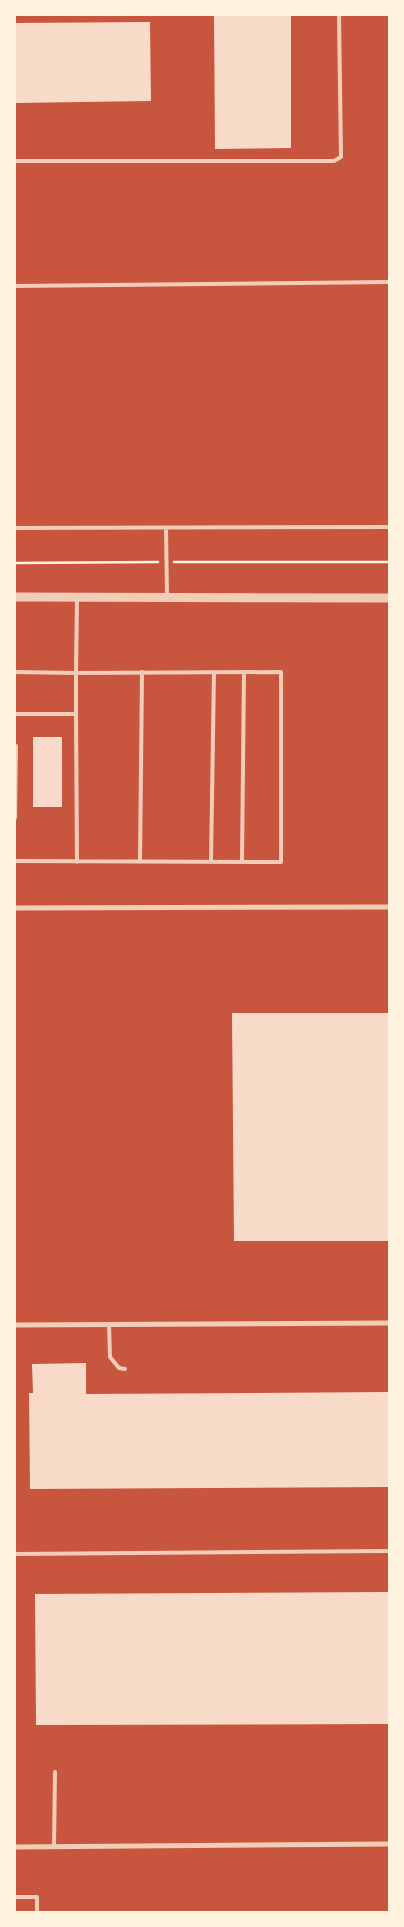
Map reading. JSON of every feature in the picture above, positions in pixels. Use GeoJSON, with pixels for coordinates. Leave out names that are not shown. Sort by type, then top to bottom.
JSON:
{"type":"FeatureCollection","features":[{"type":"Feature","properties":{"kind":"street"},"geometry":{"type":"LineString","coordinates":[[15,597],[389,598]]}},
{"type":"Feature","properties":{"kind":"street"},"geometry":{"type":"LineString","coordinates":[[15,908],[389,907]]}},
{"type":"Feature","properties":{"kind":"street"},"geometry":{"type":"LineString","coordinates":[[15,1325],[389,1323]]}},
{"type":"Feature","properties":{"kind":"street"},"geometry":{"type":"LineString","coordinates":[[15,1847],[389,1844]]}},
{"type":"Feature","properties":{"kind":"lane"},"geometry":{"type":"LineString","coordinates":[[15,161],[334,161],[341,157],[339,15]]}},
{"type":"Feature","properties":{"kind":"lane"},"geometry":{"type":"LineString","coordinates":[[15,286],[389,282]]}},
{"type":"Feature","properties":{"kind":"lane"},"geometry":{"type":"LineString","coordinates":[[15,528],[389,527]]}},
{"type":"Feature","properties":{"kind":"lane"},"geometry":{"type":"LineString","coordinates":[[166,528],[167,597]]}},
{"type":"Feature","properties":{"kind":"lane"},"geometry":{"type":"LineString","coordinates":[[77,597],[77,862]]}},
{"type":"Feature","properties":{"kind":"lane"},"geometry":{"type":"LineString","coordinates":[[15,672],[281,672],[281,862],[15,861]]}},
{"type":"Feature","properties":{"kind":"lane"},"geometry":{"type":"LineString","coordinates":[[140,862],[142,672]]}},
{"type":"Feature","properties":{"kind":"lane"},"geometry":{"type":"LineString","coordinates":[[211,862],[214,672]]}},
{"type":"Feature","properties":{"kind":"lane"},"geometry":{"type":"LineString","coordinates":[[242,862],[244,672]]}},
{"type":"Feature","properties":{"kind":"lane"},"geometry":{"type":"LineString","coordinates":[[15,714],[76,714]]}},
{"type":"Feature","properties":{"kind":"lane"},"geometry":{"type":"LineString","coordinates":[[15,818],[16,746]]}},
{"type":"Feature","properties":{"kind":"lane"},"geometry":{"type":"LineString","coordinates":[[109,1325],[110,1357],[119,1368],[125,1369]]}},
{"type":"Feature","properties":{"kind":"lane"},"geometry":{"type":"LineString","coordinates":[[15,1554],[389,1551]]}},
{"type":"Feature","properties":{"kind":"lane"},"geometry":{"type":"LineString","coordinates":[[54,1772],[54,1846]]}},
{"type":"Feature","properties":{"kind":"lane"},"geometry":{"type":"LineString","coordinates":[[15,1897],[37,1897],[37,1912]]}},
{"type":"Feature","properties":{"kind":"path"},"geometry":{"type":"LineString","coordinates":[[15,563],[389,562]]}},
{"type":"Feature","properties":{"kind":"building"},"geometry":{"type":"Polygon","coordinates":[[[214,15],[291,15],[291,148],[215,149],[214,15]]]}},
{"type":"Feature","properties":{"kind":"building"},"geometry":{"type":"Polygon","coordinates":[[[150,22],[151,101],[15,103],[15,23],[150,22]]]}},
{"type":"Feature","properties":{"kind":"building"},"geometry":{"type":"Polygon","coordinates":[[[33,737],[62,737],[62,807],[33,807],[33,737]]]}},
{"type":"Feature","properties":{"kind":"building"},"geometry":{"type":"Polygon","coordinates":[[[232,1013],[389,1013],[389,1241],[234,1241],[232,1013]]]}},
{"type":"Feature","properties":{"kind":"building"},"geometry":{"type":"Polygon","coordinates":[[[86,1363],[86,1394],[389,1392],[389,1487],[30,1489],[29,1393],[33,1393],[32,1364],[86,1363]]]}},
{"type":"Feature","properties":{"kind":"building"},"geometry":{"type":"Polygon","coordinates":[[[389,1592],[389,1724],[36,1725],[35,1594],[389,1592]]]}}]}
